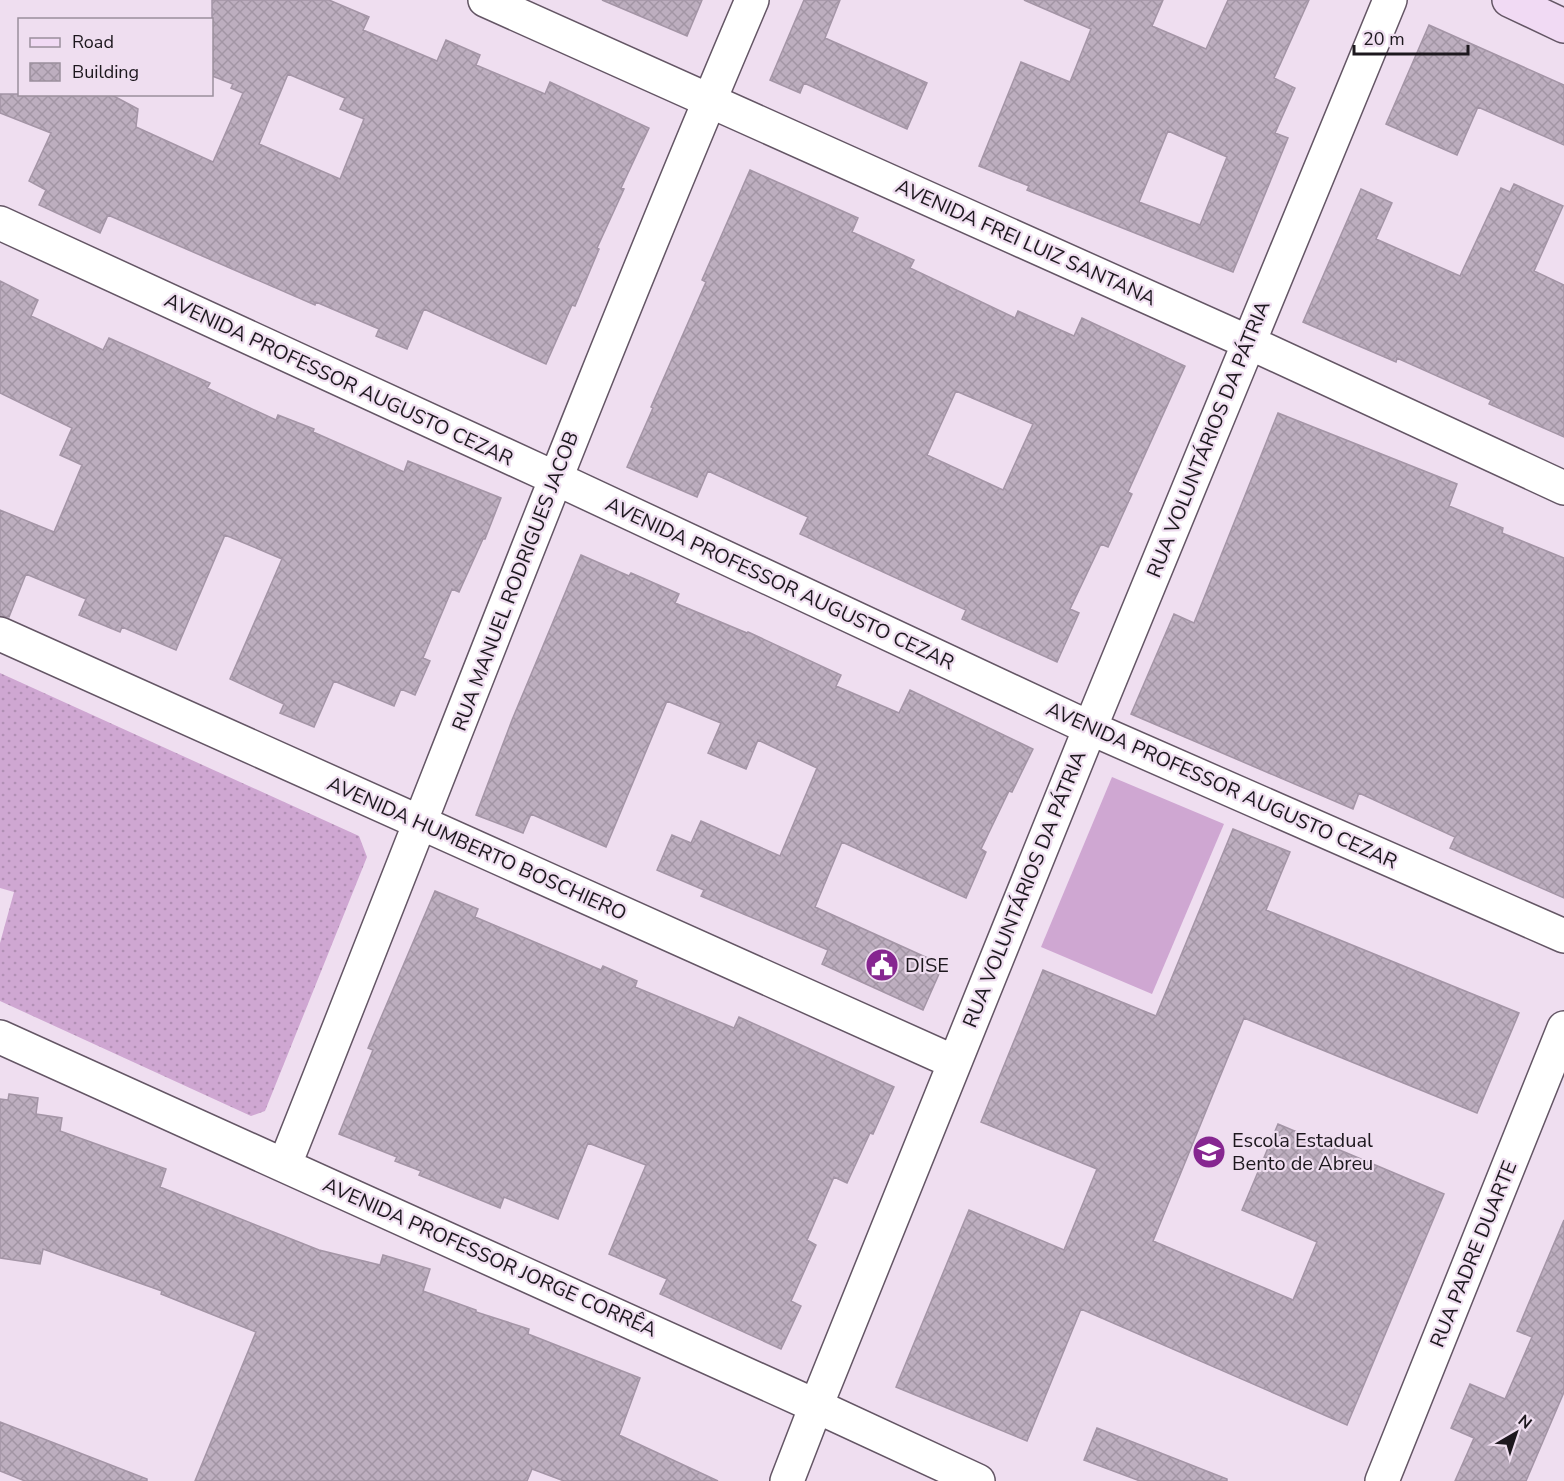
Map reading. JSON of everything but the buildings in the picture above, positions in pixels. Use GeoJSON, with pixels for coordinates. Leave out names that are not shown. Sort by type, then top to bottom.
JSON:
{"type":"FeatureCollection","features":[{"type":"Feature","properties":{"kind":"main road"},"geometry":{"type":"LineString","coordinates":[[1509,0],[1564,26]]}},
{"type":"Feature","properties":{"kind":"street","name":"AVENIDA FREI LUIZ SANTANA"},"geometry":{"type":"LineString","coordinates":[[485,0],[1248,342],[1564,489]]}},
{"type":"Feature","properties":{"kind":"street","name":"RUA MANUEL RODRIGUES JACOB"},"geometry":{"type":"LineString","coordinates":[[285,1164],[555,478],[752,0]]}},
{"type":"Feature","properties":{"kind":"street","name":"RUA VOLUNTÁRIOS DA PÁTRIA"},"geometry":{"type":"LineString","coordinates":[[787,1481],[954,1062],[1390,0]]}},
{"type":"Feature","properties":{"kind":"street","name":"AVENIDA PROFESSOR AUGUSTO CEZAR"},"geometry":{"type":"LineString","coordinates":[[0,224],[555,478],[1090,728],[1564,936]]}},
{"type":"Feature","properties":{"kind":"street","name":"AVENIDA HUMBERTO BOSCHIERO"},"geometry":{"type":"LineString","coordinates":[[0,634],[954,1062]]}},
{"type":"Feature","properties":{"kind":"street","name":"RUA PADRE DUARTE"},"geometry":{"type":"LineString","coordinates":[[1382,1481],[1564,1028]]}},
{"type":"Feature","properties":{"kind":"street","name":"AVENIDA PROFESSOR JORGE CORRÊA"},"geometry":{"type":"LineString","coordinates":[[0,1037],[285,1164],[978,1481]]}},
{"type":"Feature","properties":{"kind":"shaded area"},"geometry":{"type":"Polygon","coordinates":[[[0,673],[359,836],[367,857],[265,1111],[251,1116],[0,1001],[0,943],[14,892],[0,888],[0,673]]]}},
{"type":"Feature","properties":{"kind":"shaded area"},"geometry":{"type":"Polygon","coordinates":[[[1112,777],[1224,824],[1152,994],[1041,947],[1112,777]]]}},
{"type":"Feature","properties":{"kind":"place","name":"DISE"},"geometry":{"type":"Point","coordinates":[882,965]}},
{"type":"Feature","properties":{"kind":"place","name":"Escola Estadual Bento de Abreu"},"geometry":{"type":"Point","coordinates":[1209,1152]}}]}
